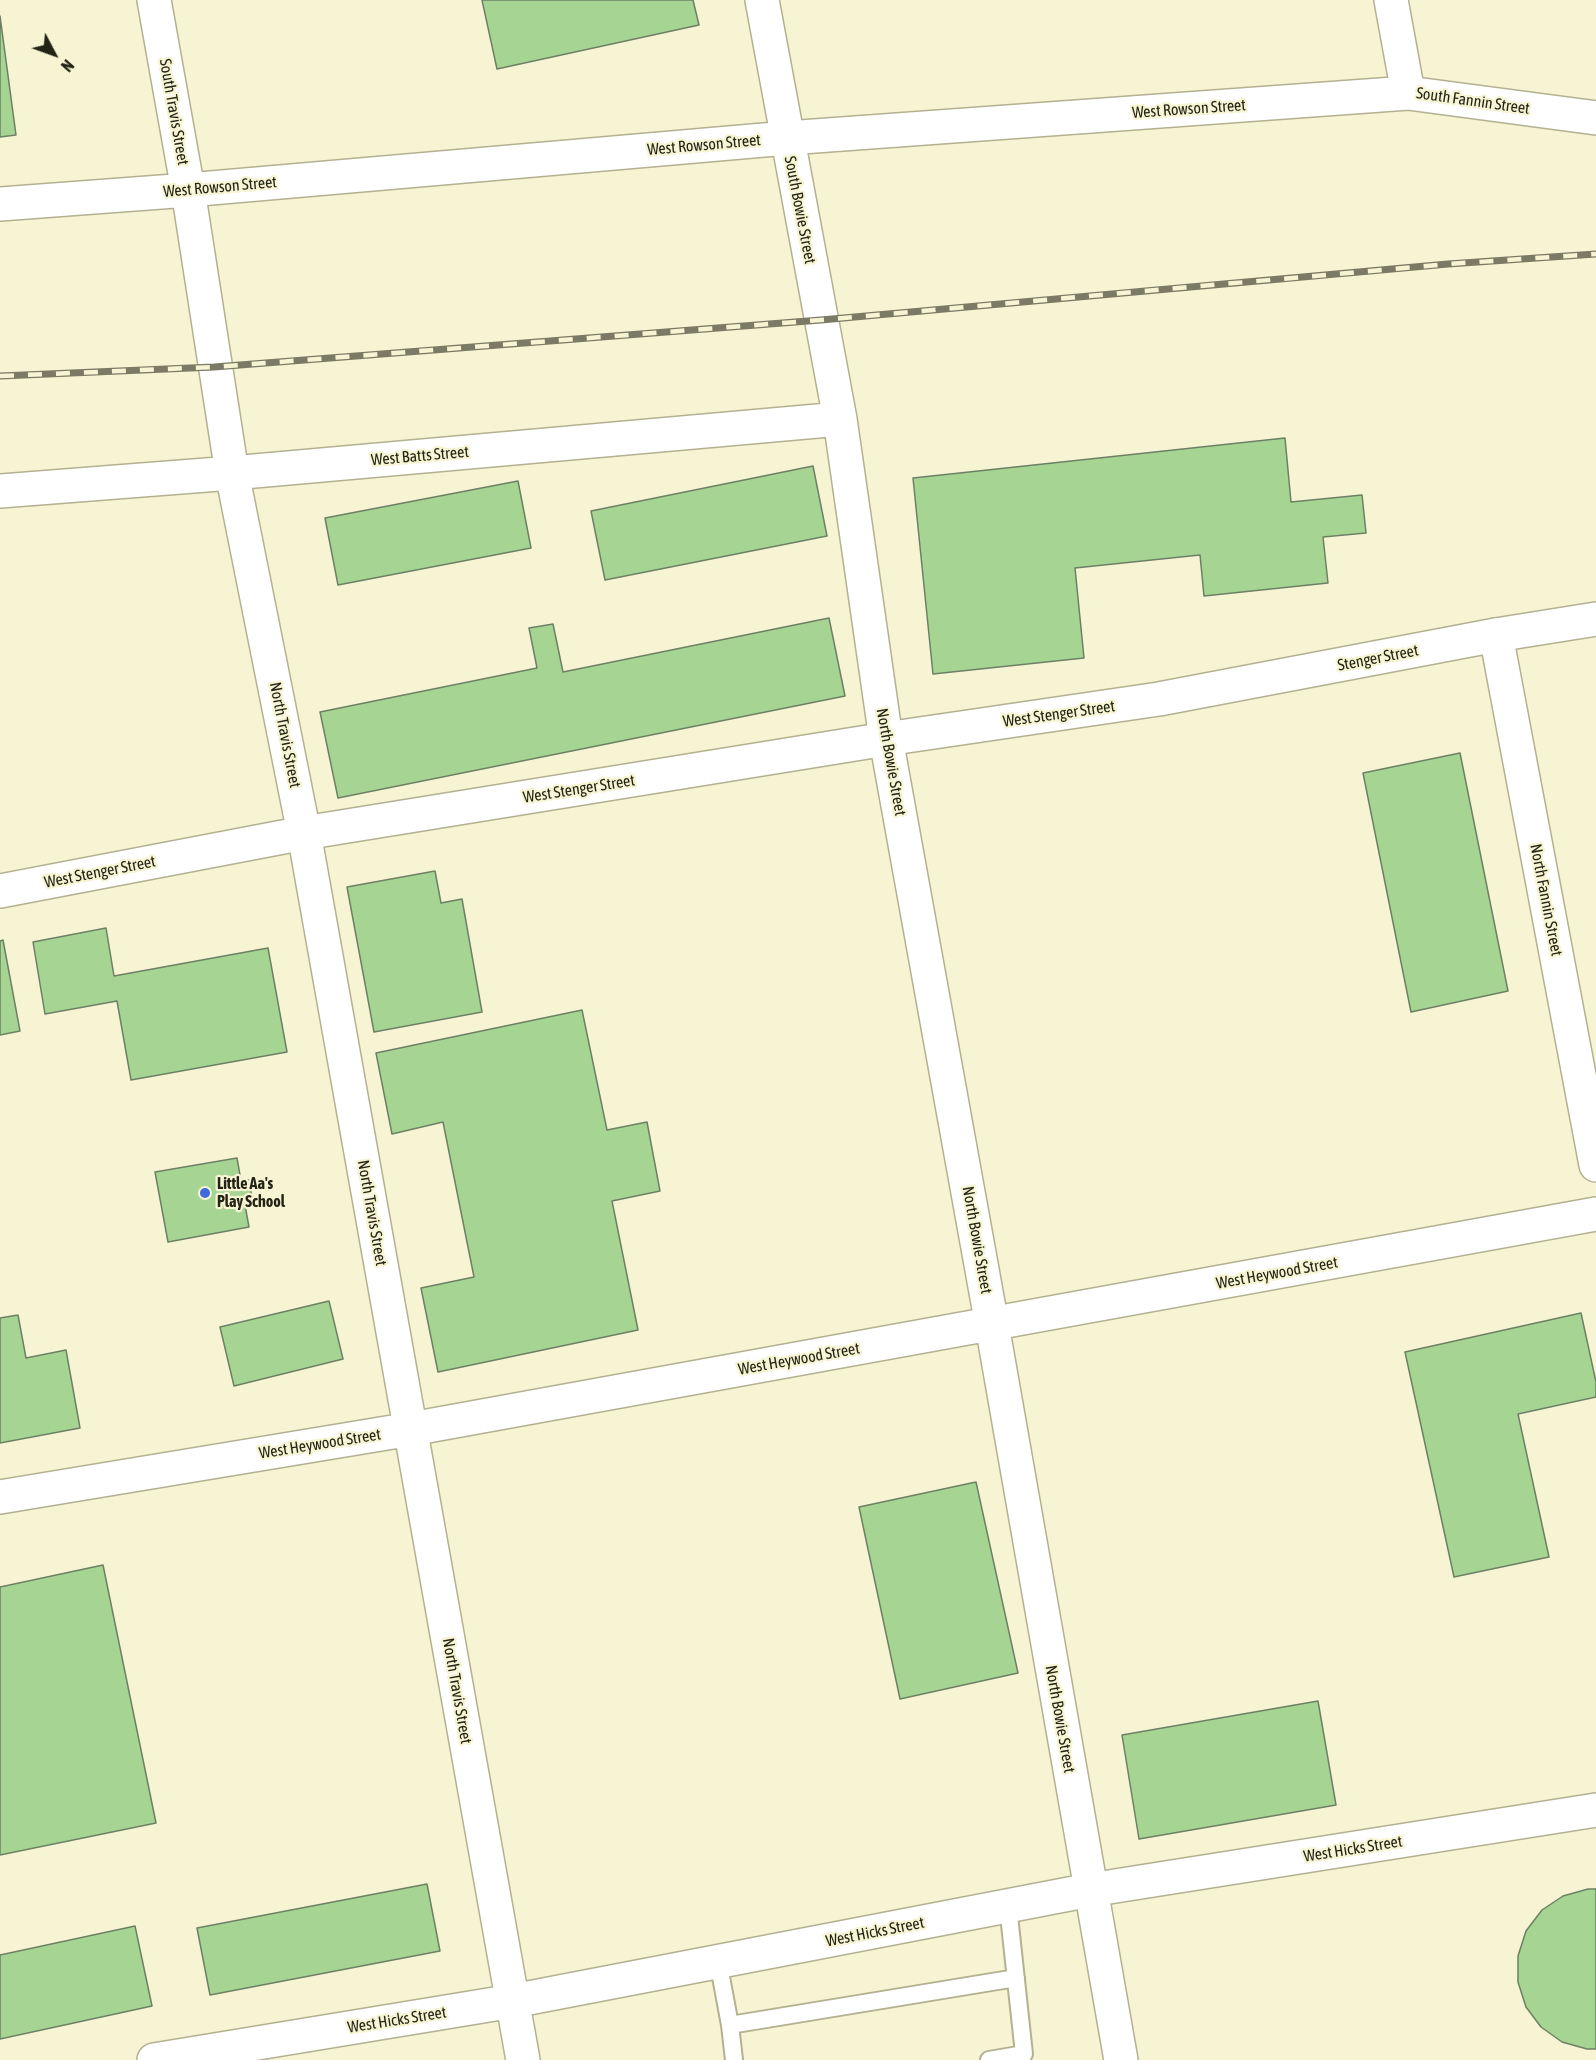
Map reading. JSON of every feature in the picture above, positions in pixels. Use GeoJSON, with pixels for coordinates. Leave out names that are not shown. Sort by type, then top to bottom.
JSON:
{"type":"FeatureCollection","features":[{"type":"Feature","properties":{"kind":"street","name":"South Travis Street"},"geometry":{"type":"LineString","coordinates":[[154,0],[188,190],[214,367]]}},
{"type":"Feature","properties":{"kind":"street","name":"South Bowie Street"},"geometry":{"type":"LineString","coordinates":[[762,0],[840,419]]}},
{"type":"Feature","properties":{"kind":"street","name":"South Fannin Street"},"geometry":{"type":"LineString","coordinates":[[1391,0],[1408,93],[1596,118]]}},
{"type":"Feature","properties":{"kind":"street","name":"West Rowson Street"},"geometry":{"type":"LineString","coordinates":[[0,204],[787,138],[1408,93]]}},
{"type":"Feature","properties":{"kind":"street","name":"North Travis Street"},"geometry":{"type":"LineString","coordinates":[[214,367],[232,473],[304,833],[523,2060]]}},
{"type":"Feature","properties":{"kind":"street","name":"West Batts Street"},"geometry":{"type":"LineString","coordinates":[[0,491],[232,473],[840,419]]}},
{"type":"Feature","properties":{"kind":"street","name":"North Bowie Street"},"geometry":{"type":"LineString","coordinates":[[840,419],[886,739],[992,1324],[1120,2060]]}},
{"type":"Feature","properties":{"kind":"street","name":"Stenger Street"},"geometry":{"type":"LineString","coordinates":[[1160,699],[1496,635],[1596,619]]}},
{"type":"Feature","properties":{"kind":"street","name":"North Fannin Street"},"geometry":{"type":"LineString","coordinates":[[1496,635],[1596,1165]]}},
{"type":"Feature","properties":{"kind":"street","name":"West Stenger Street"},"geometry":{"type":"LineString","coordinates":[[0,891],[304,833],[886,739],[1160,699]]}},
{"type":"Feature","properties":{"kind":"street","name":"West Heywood Street"},"geometry":{"type":"LineString","coordinates":[[0,1497],[411,1429],[1596,1214]]}},
{"type":"Feature","properties":{"kind":"street","name":"West Hicks Street"},"geometry":{"type":"LineString","coordinates":[[154,2060],[513,2001],[1090,1890],[1596,1810]]}},
{"type":"Feature","properties":{"kind":"lane"},"geometry":{"type":"LineString","coordinates":[[989,2060],[1025,2057],[1008,1906]]}},
{"type":"Feature","properties":{"kind":"lane"},"geometry":{"type":"LineString","coordinates":[[718,1961],[734,2060]]}},
{"type":"Feature","properties":{"kind":"lane"},"geometry":{"type":"LineString","coordinates":[[730,2025],[1016,1978]]}},
{"type":"Feature","properties":{"kind":"building"},"geometry":{"type":"Polygon","coordinates":[[[482,0],[693,0],[699,25],[497,69],[482,0]]]}},
{"type":"Feature","properties":{"kind":"building"},"geometry":{"type":"Polygon","coordinates":[[[0,16],[16,135],[0,137],[0,16]]]}},
{"type":"Feature","properties":{"kind":"building"},"geometry":{"type":"Polygon","coordinates":[[[1285,438],[1291,502],[1362,495],[1366,533],[1323,537],[1328,583],[1204,596],[1200,555],[1075,568],[1084,658],[933,674],[913,478],[1285,438]]]}},
{"type":"Feature","properties":{"kind":"building"},"geometry":{"type":"Polygon","coordinates":[[[813,466],[827,536],[605,580],[591,511],[813,466]]]}},
{"type":"Feature","properties":{"kind":"building"},"geometry":{"type":"Polygon","coordinates":[[[518,481],[531,548],[338,585],[325,518],[518,481]]]}},
{"type":"Feature","properties":{"kind":"building"},"geometry":{"type":"Polygon","coordinates":[[[829,618],[845,696],[338,798],[320,712],[537,668],[529,628],[553,624],[563,672],[829,618]]]}},
{"type":"Feature","properties":{"kind":"building"},"geometry":{"type":"Polygon","coordinates":[[[1460,753],[1508,991],[1411,1012],[1363,773],[1460,753]]]}},
{"type":"Feature","properties":{"kind":"building"},"geometry":{"type":"Polygon","coordinates":[[[435,871],[441,903],[462,899],[482,1012],[374,1032],[347,887],[435,871]]]}},
{"type":"Feature","properties":{"kind":"building"},"geometry":{"type":"Polygon","coordinates":[[[106,928],[114,976],[268,948],[287,1052],[131,1080],[117,1001],[45,1014],[33,942],[106,928]]]}},
{"type":"Feature","properties":{"kind":"building"},"geometry":{"type":"Polygon","coordinates":[[[3,940],[20,1031],[0,1035],[0,941],[3,940]]]}},
{"type":"Feature","properties":{"kind":"building"},"geometry":{"type":"Polygon","coordinates":[[[582,1010],[607,1130],[647,1122],[660,1191],[612,1201],[638,1330],[438,1372],[421,1288],[474,1277],[443,1122],[392,1134],[376,1053],[582,1010]]]}},
{"type":"Feature","properties":{"kind":"building","name":"Little Aa's Play School"},"geometry":{"type":"Polygon","coordinates":[[[237,1158],[241,1181],[249,1180],[253,1204],[245,1205],[249,1227],[168,1242],[155,1172],[237,1158]]]}},
{"type":"Feature","properties":{"kind":"building"},"geometry":{"type":"Polygon","coordinates":[[[329,1301],[343,1359],[234,1386],[220,1327],[329,1301]]]}},
{"type":"Feature","properties":{"kind":"building"},"geometry":{"type":"Polygon","coordinates":[[[1581,1313],[1596,1382],[1596,1397],[1518,1414],[1549,1557],[1454,1577],[1405,1352],[1581,1313]]]}},
{"type":"Feature","properties":{"kind":"building"},"geometry":{"type":"Polygon","coordinates":[[[18,1315],[26,1358],[66,1350],[80,1428],[0,1443],[0,1318],[18,1315]]]}},
{"type":"Feature","properties":{"kind":"building"},"geometry":{"type":"Polygon","coordinates":[[[976,1482],[1018,1673],[900,1699],[859,1507],[976,1482]]]}},
{"type":"Feature","properties":{"kind":"building"},"geometry":{"type":"Polygon","coordinates":[[[103,1565],[156,1823],[0,1855],[0,1587],[103,1565]]]}},
{"type":"Feature","properties":{"kind":"building"},"geometry":{"type":"Polygon","coordinates":[[[1318,1701],[1336,1805],[1139,1839],[1122,1735],[1318,1701]]]}},
{"type":"Feature","properties":{"kind":"building"},"geometry":{"type":"Polygon","coordinates":[[[427,1884],[440,1951],[210,1995],[197,1928],[427,1884]]]}},
{"type":"Feature","properties":{"kind":"building"},"geometry":{"type":"Polygon","coordinates":[[[1596,1889],[1596,2049],[1587,2049],[1562,2042],[1541,2027],[1526,2007],[1518,1982],[1518,1956],[1526,1931],[1542,1910],[1563,1896],[1596,1889]]]}},
{"type":"Feature","properties":{"kind":"building"},"geometry":{"type":"Polygon","coordinates":[[[135,1926],[152,2006],[0,2039],[0,1955],[135,1926]]]}},
{"type":"Feature","properties":{"kind":"railway"},"geometry":{"type":"LineString","coordinates":[[0,376],[214,367],[821,320],[1448,264],[1596,254]]}},
{"type":"Feature","properties":{"kind":"place","name":"Little Aa's Play School"},"geometry":{"type":"Point","coordinates":[205,1193]}}]}
